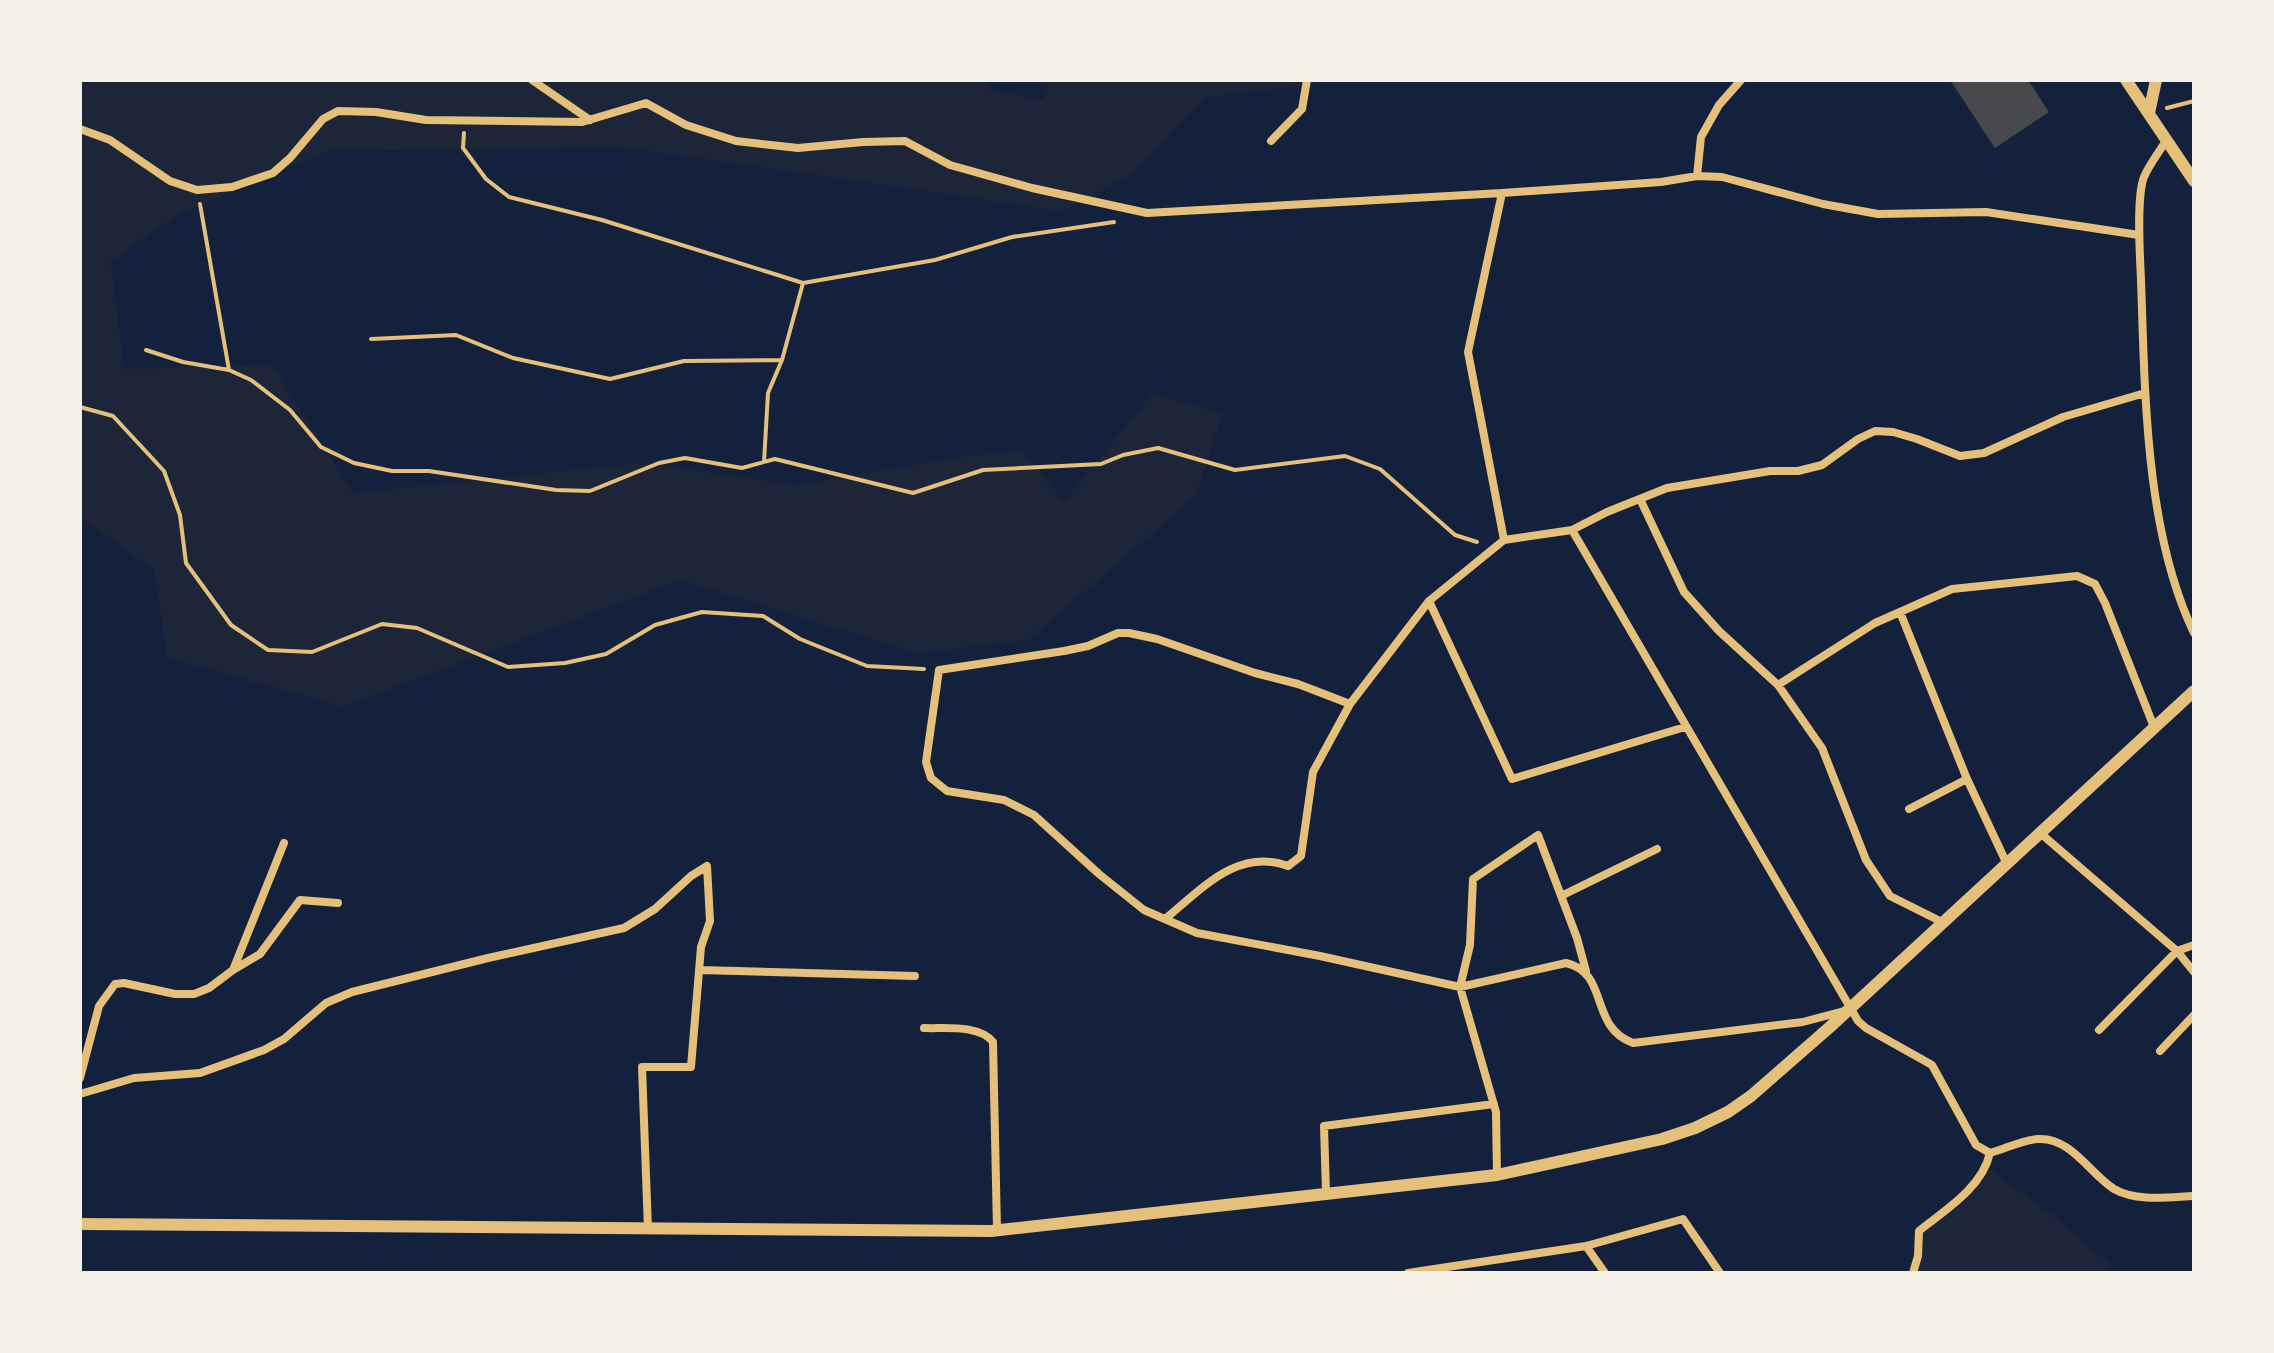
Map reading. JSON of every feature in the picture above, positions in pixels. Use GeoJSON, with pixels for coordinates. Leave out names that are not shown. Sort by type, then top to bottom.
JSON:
{"type":"FeatureCollection","features":[{"type":"Feature","properties":{"kind":"street"},"geometry":{"type":"LineString","coordinates":[[532,80],[590,120]]}},
{"type":"Feature","properties":{"kind":"street"},"geometry":{"type":"LineString","coordinates":[[1271,141],[1302,109],[1307,80]]}},
{"type":"Feature","properties":{"kind":"street"},"geometry":{"type":"LineString","coordinates":[[1697,176],[1701,137],[1719,105],[1741,80]]}},
{"type":"Feature","properties":{"kind":"street"},"geometry":{"type":"LineString","coordinates":[[2126,80],[2194,181]]}},
{"type":"Feature","properties":{"kind":"street"},"geometry":{"type":"LineString","coordinates":[[2149,113],[2156,80]]}},
{"type":"Feature","properties":{"kind":"street"},"geometry":{"type":"LineString","coordinates":[[80,129],[110,140],[170,181],[197,190],[232,187],[273,173],[323,119],[338,111],[376,112],[426,120],[582,122],[646,103],[686,125],[736,141],[798,148],[905,141],[950,165],[1032,188],[1147,213],[1502,193],[1661,182],[1697,176],[1722,177],[1823,204],[1878,214],[1986,212],[2139,235]]}},
{"type":"Feature","properties":{"kind":"street"},"geometry":{"type":"LineString","coordinates":[[2166,141],[2143,179],[2139,235],[2145,393],[2160,532],[2177,593],[2194,633]]}},
{"type":"Feature","properties":{"kind":"street"},"geometry":{"type":"LineString","coordinates":[[1502,193],[1468,352],[1504,540]]}},
{"type":"Feature","properties":{"kind":"street"},"geometry":{"type":"LineString","coordinates":[[1165,919],[1234,866],[1271,860],[1288,866],[1301,856],[1313,772],[1350,704],[1429,601],[1504,540],[1572,530],[1667,488],[1822,465],[1858,439],[1875,431],[1917,439],[1960,456],[1984,453],[2063,417],[2145,393]]}},
{"type":"Feature","properties":{"kind":"street"},"geometry":{"type":"LineString","coordinates":[[1640,499],[1684,592],[1719,631],[1778,685],[1822,748],[1866,860],[1890,896],[1942,922]]}},
{"type":"Feature","properties":{"kind":"street"},"geometry":{"type":"LineString","coordinates":[[1572,530],[1849,1009],[1866,1028],[1932,1065],[1976,1145],[1990,1153],[2038,1139],[2050,1141],[2071,1150],[2115,1189],[2140,1197],[2194,1196]]}},
{"type":"Feature","properties":{"kind":"street"},"geometry":{"type":"LineString","coordinates":[[1778,685],[1875,623],[1952,589],[2077,576],[2095,584],[2105,603],[2154,727]]}},
{"type":"Feature","properties":{"kind":"street"},"geometry":{"type":"LineString","coordinates":[[1429,601],[1512,779],[1685,727]]}},
{"type":"Feature","properties":{"kind":"street"},"geometry":{"type":"LineString","coordinates":[[1900,612],[1967,779],[2006,862]]}},
{"type":"Feature","properties":{"kind":"street"},"geometry":{"type":"LineString","coordinates":[[1350,704],[1157,639],[1118,633],[1088,646],[1064,651],[939,670],[926,762],[931,778],[947,791],[1004,800],[1034,815],[1144,910],[1197,933],[1460,987],[1566,963],[1586,971]]}},
{"type":"Feature","properties":{"kind":"street"},"geometry":{"type":"LineString","coordinates":[[80,1224],[997,1230],[1497,1175],[1627,1147],[1695,1128],[1728,1112],[1751,1096],[2194,691]]}},
{"type":"Feature","properties":{"kind":"street"},"geometry":{"type":"LineString","coordinates":[[1909,809],[1967,779]]}},
{"type":"Feature","properties":{"kind":"street"},"geometry":{"type":"LineString","coordinates":[[2039,832],[2177,951],[2194,972]]}},
{"type":"Feature","properties":{"kind":"street"},"geometry":{"type":"LineString","coordinates":[[1497,1175],[1496,1112],[1460,987],[1470,945],[1473,879],[1538,835],[1603,1016],[1619,1038],[1633,1043],[1803,1022],[1826,1018],[1849,1009]]}},
{"type":"Feature","properties":{"kind":"street"},"geometry":{"type":"LineString","coordinates":[[233,970],[284,843]]}},
{"type":"Feature","properties":{"kind":"street"},"geometry":{"type":"LineString","coordinates":[[1561,896],[1657,849]]}},
{"type":"Feature","properties":{"kind":"street"},"geometry":{"type":"LineString","coordinates":[[80,1094],[134,1078],[200,1073],[264,1050],[284,1039],[326,1003],[352,992],[624,928],[655,909],[691,876],[707,866],[710,921],[701,947],[691,1067],[642,1067],[648,1229]]}},
{"type":"Feature","properties":{"kind":"street"},"geometry":{"type":"LineString","coordinates":[[80,1078],[99,1006],[115,984],[194,994],[209,988],[260,954],[300,900],[338,903]]}},
{"type":"Feature","properties":{"kind":"street"},"geometry":{"type":"LineString","coordinates":[[2099,1030],[2177,951],[2194,945]]}},
{"type":"Feature","properties":{"kind":"street"},"geometry":{"type":"LineString","coordinates":[[699,970],[915,976]]}},
{"type":"Feature","properties":{"kind":"street"},"geometry":{"type":"LineString","coordinates":[[2160,1051],[2194,1015]]}},
{"type":"Feature","properties":{"kind":"street"},"geometry":{"type":"LineString","coordinates":[[924,1028],[974,1031],[987,1035],[993,1042],[997,1230]]}},
{"type":"Feature","properties":{"kind":"street"},"geometry":{"type":"LineString","coordinates":[[1326,1193],[1324,1126],[1494,1104]]}},
{"type":"Feature","properties":{"kind":"street"},"geometry":{"type":"LineString","coordinates":[[1913,1273],[1918,1256],[1919,1231],[1967,1192],[1987,1168],[1990,1153]]}},
{"type":"Feature","properties":{"kind":"street"},"geometry":{"type":"LineString","coordinates":[[1408,1273],[1453,1270],[1586,1246],[1683,1219],[1720,1273]]}},
{"type":"Feature","properties":{"kind":"street"},"geometry":{"type":"LineString","coordinates":[[1586,1246],[1605,1273]]}},
{"type":"Feature","properties":{"kind":"path"},"geometry":{"type":"LineString","coordinates":[[2149,113],[2194,101]]}},
{"type":"Feature","properties":{"kind":"path"},"geometry":{"type":"LineString","coordinates":[[465,119],[463,148],[486,179],[509,197],[602,220],[803,283],[935,260],[1012,237],[1138,219],[1147,213]]}},
{"type":"Feature","properties":{"kind":"path"},"geometry":{"type":"LineString","coordinates":[[197,190],[229,370]]}},
{"type":"Feature","properties":{"kind":"path"},"geometry":{"type":"LineString","coordinates":[[764,462],[768,393],[782,360],[803,283]]}},
{"type":"Feature","properties":{"kind":"path"},"geometry":{"type":"LineString","coordinates":[[371,339],[456,335],[513,358],[610,379],[684,361],[782,360]]}},
{"type":"Feature","properties":{"kind":"path"},"geometry":{"type":"LineString","coordinates":[[146,350],[183,362],[229,370],[251,380],[290,410],[321,447],[354,463],[392,471],[429,471],[556,490],[590,491],[659,463],[685,458],[742,468],[775,459],[913,493],[983,470],[1101,464],[1123,455],[1158,448],[1235,470],[1345,456],[1380,469],[1455,535],[1477,543],[1504,540]]}},
{"type":"Feature","properties":{"kind":"path"},"geometry":{"type":"LineString","coordinates":[[80,407],[113,416],[164,471],[180,515],[186,563],[231,625],[268,650],[312,652],[382,624],[417,628],[508,667],[565,663],[606,654],[655,625],[702,612],[763,616],[800,639],[867,666],[939,670]]}},
{"type":"Feature","properties":{"kind":"shaded area"},"geometry":{"type":"Polygon","coordinates":[[[80,80],[987,80],[992,91],[1043,100],[1048,80],[1339,80],[1205,98],[1129,176],[1063,211],[620,147],[328,151],[181,213],[111,261],[124,369],[272,365],[353,493],[642,463],[797,485],[1022,450],[1064,502],[1153,393],[1222,414],[1196,496],[1028,640],[917,653],[680,580],[342,707],[167,657],[154,570],[80,517],[80,80]]]}},
{"type":"Feature","properties":{"kind":"shaded area"},"geometry":{"type":"Polygon","coordinates":[[[1987,1168],[2050,1213],[2111,1265],[2104,1273],[1912,1273],[1919,1231],[1987,1168]]]}},
{"type":"Feature","properties":{"kind":"building"},"geometry":{"type":"Polygon","coordinates":[[[1950,80],[2028,80],[2049,112],[1995,148],[1950,80]]]}}]}
